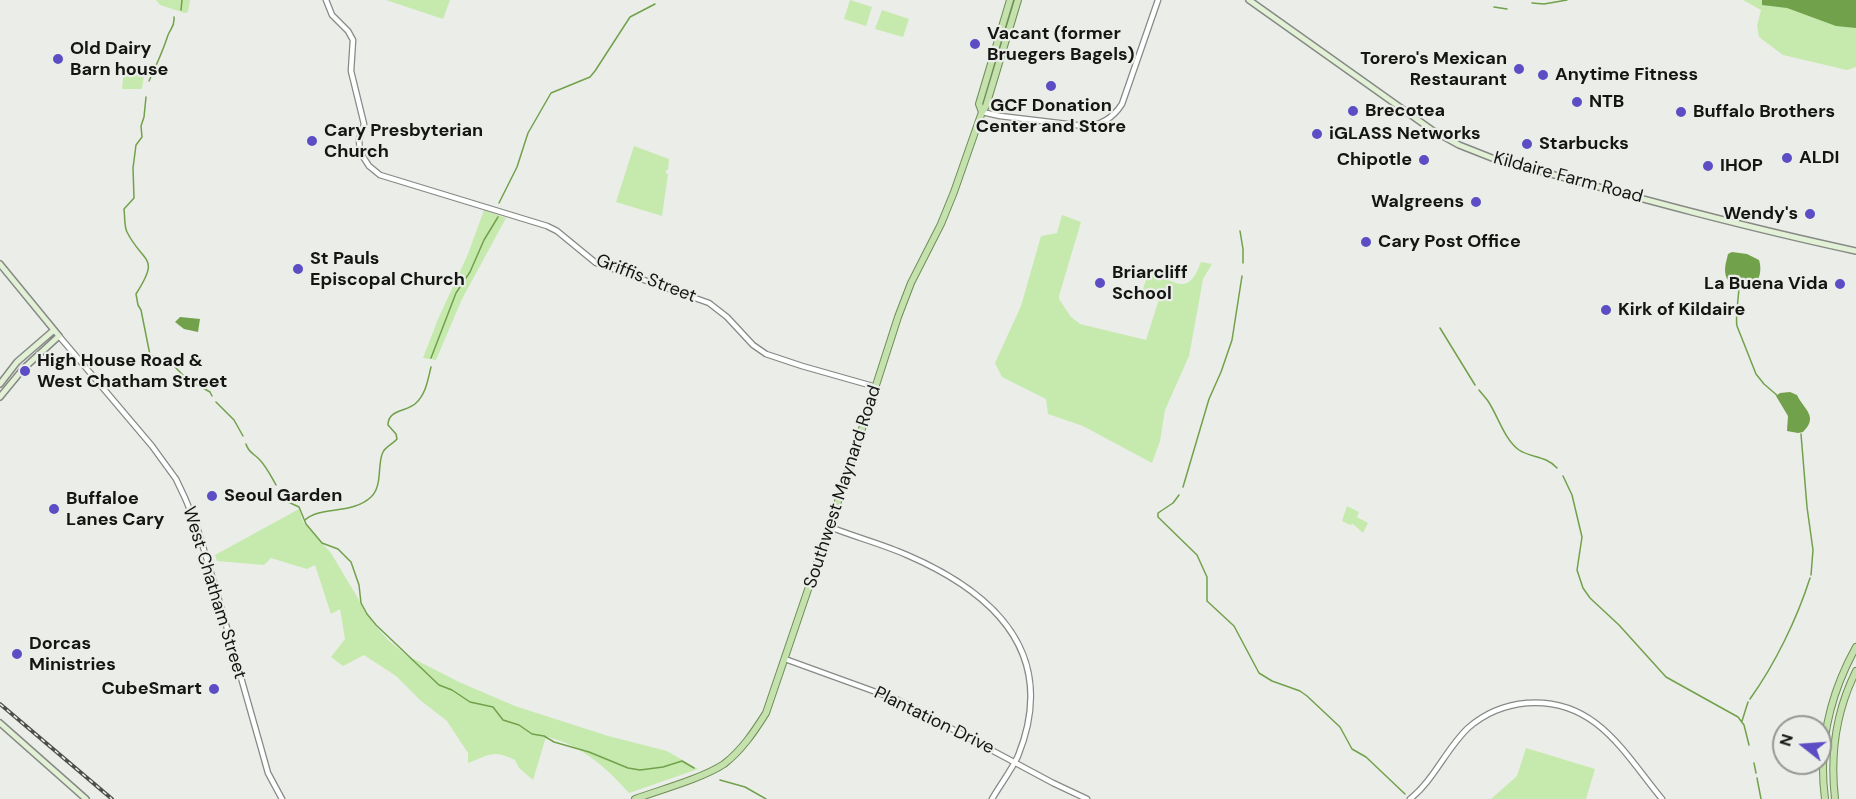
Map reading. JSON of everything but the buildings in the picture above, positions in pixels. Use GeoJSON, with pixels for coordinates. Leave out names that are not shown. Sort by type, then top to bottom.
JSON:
{"type":"FeatureCollection","features":[{"type":"Feature","properties":{"kind":"main road","name":"Southwest Maynard Road"},"geometry":{"type":"LineString","coordinates":[[635,799],[711,771],[723,764],[740,750],[766,713],[911,283],[954,192],[986,106],[1008,31],[1014,0]]}},
{"type":"Feature","properties":{"kind":"main road","name":"Southwest Maynard Road"},"geometry":{"type":"LineString","coordinates":[[982,112],[979,105],[1014,0]]}},
{"type":"Feature","properties":{"kind":"main road","name":"Kildaire Farm Road"},"geometry":{"type":"LineString","coordinates":[[1249,0],[1432,130],[1466,148],[1492,158],[1663,205],[1856,251]]}},
{"type":"Feature","properties":{"kind":"main road","name":"West Chatham Street"},"geometry":{"type":"LineString","coordinates":[[0,264],[59,336]]}},
{"type":"Feature","properties":{"kind":"main road"},"geometry":{"type":"LineString","coordinates":[[0,384],[17,362],[54,330]]}},
{"type":"Feature","properties":{"kind":"main road"},"geometry":{"type":"LineString","coordinates":[[0,397],[23,369],[59,336]]}},
{"type":"Feature","properties":{"kind":"main road"},"geometry":{"type":"LineString","coordinates":[[1825,799],[1822,777],[1826,726],[1835,693],[1856,647]]}},
{"type":"Feature","properties":{"kind":"main road"},"geometry":{"type":"LineString","coordinates":[[1835,799],[1833,762],[1838,720],[1856,671]]}},
{"type":"Feature","properties":{"kind":"main road"},"geometry":{"type":"LineString","coordinates":[[0,723],[86,799]]}},
{"type":"Feature","properties":{"kind":"street","name":"Griffis Street"},"geometry":{"type":"LineString","coordinates":[[326,0],[332,15],[352,38],[351,71],[364,124],[359,140],[360,152],[369,166],[380,176],[547,226],[557,231],[583,254],[601,265],[709,303],[727,317],[753,345],[766,354],[876,387]]}},
{"type":"Feature","properties":{"kind":"street"},"geometry":{"type":"LineString","coordinates":[[982,112],[1084,126],[1106,121],[1122,104],[1158,0]]}},
{"type":"Feature","properties":{"kind":"street","name":"West Chatham Street"},"geometry":{"type":"LineString","coordinates":[[59,336],[152,446],[176,479],[197,527],[268,773],[282,799]]}},
{"type":"Feature","properties":{"kind":"street"},"geometry":{"type":"LineString","coordinates":[[830,527],[903,553],[933,568],[990,606],[1012,632],[1024,654],[1029,685],[1026,726],[1015,761],[992,799]]}},
{"type":"Feature","properties":{"kind":"street","name":"Plantation Drive"},"geometry":{"type":"LineString","coordinates":[[784,659],[898,700],[1087,799]]}},
{"type":"Feature","properties":{"kind":"street"},"geometry":{"type":"LineString","coordinates":[[1410,799],[1425,785],[1457,740],[1482,717],[1499,709],[1535,703],[1563,706],[1595,720],[1662,799]]}},
{"type":"Feature","properties":{"kind":"shaded area"},"geometry":{"type":"Polygon","coordinates":[[[156,0],[190,0],[188,12],[160,5],[156,0]]]}},
{"type":"Feature","properties":{"kind":"shaded area"},"geometry":{"type":"Polygon","coordinates":[[[386,0],[450,0],[443,19],[386,0]]]}},
{"type":"Feature","properties":{"kind":"shaded area"},"geometry":{"type":"Polygon","coordinates":[[[850,0],[872,7],[866,26],[844,19],[850,0]]]}},
{"type":"Feature","properties":{"kind":"shaded area"},"geometry":{"type":"Polygon","coordinates":[[[1743,0],[1856,0],[1856,67],[1847,70],[1783,55],[1759,37],[1757,26],[1761,10],[1743,0]]]}},
{"type":"Feature","properties":{"kind":"shaded area"},"geometry":{"type":"Polygon","coordinates":[[[1762,0],[1856,0],[1856,28],[1836,26],[1787,8],[1762,5],[1762,0]]]}},
{"type":"Feature","properties":{"kind":"shaded area"},"geometry":{"type":"Polygon","coordinates":[[[882,10],[909,19],[903,37],[875,29],[882,10]]]}},
{"type":"Feature","properties":{"kind":"shaded area"},"geometry":{"type":"Polygon","coordinates":[[[145,68],[142,89],[122,89],[124,69],[145,68]]]}},
{"type":"Feature","properties":{"kind":"shaded area"},"geometry":{"type":"Polygon","coordinates":[[[634,146],[669,159],[662,216],[616,202],[634,146]]]}},
{"type":"Feature","properties":{"kind":"shaded area"},"geometry":{"type":"Polygon","coordinates":[[[484,210],[506,218],[462,299],[436,360],[423,358],[468,254],[484,210]]]}},
{"type":"Feature","properties":{"kind":"shaded area"},"geometry":{"type":"Polygon","coordinates":[[[1062,215],[1081,222],[1059,296],[1071,317],[1080,324],[1146,340],[1160,296],[1143,289],[1150,273],[1181,284],[1191,280],[1201,262],[1212,264],[1203,279],[1189,356],[1165,410],[1160,441],[1152,463],[1083,426],[1048,414],[1046,399],[1002,377],[995,363],[1021,306],[1041,236],[1057,233],[1062,215]]]}},
{"type":"Feature","properties":{"kind":"shaded area"},"geometry":{"type":"Polygon","coordinates":[[[1732,252],[1747,254],[1759,260],[1760,274],[1754,286],[1739,285],[1727,279],[1726,263],[1728,254],[1732,252]]]}},
{"type":"Feature","properties":{"kind":"shaded area"},"geometry":{"type":"Polygon","coordinates":[[[180,317],[200,319],[198,332],[184,329],[175,322],[180,317]]]}},
{"type":"Feature","properties":{"kind":"shaded area"},"geometry":{"type":"Polygon","coordinates":[[[1790,392],[1797,395],[1809,413],[1810,422],[1803,432],[1787,431],[1788,416],[1776,396],[1790,392]]]}},
{"type":"Feature","properties":{"kind":"shaded area"},"geometry":{"type":"Polygon","coordinates":[[[1347,506],[1359,512],[1357,517],[1368,523],[1363,533],[1353,524],[1342,521],[1347,506]]]}},
{"type":"Feature","properties":{"kind":"shaded area"},"geometry":{"type":"Polygon","coordinates":[[[299,509],[303,522],[331,553],[372,622],[406,655],[459,682],[515,706],[608,736],[667,751],[698,769],[629,793],[593,759],[571,746],[548,737],[546,737],[533,780],[519,768],[515,760],[501,755],[491,754],[468,763],[468,753],[447,721],[420,700],[396,676],[364,655],[343,666],[331,657],[345,639],[340,609],[331,614],[315,565],[307,569],[271,558],[264,565],[217,561],[215,555],[299,509]]]}},
{"type":"Feature","properties":{"kind":"shaded area"},"geometry":{"type":"Polygon","coordinates":[[[1526,748],[1595,769],[1586,799],[1491,799],[1517,776],[1526,748]]]}},
{"type":"Feature","properties":{"kind":"waterway"},"geometry":{"type":"LineString","coordinates":[[181,10],[182,0]]}},
{"type":"Feature","properties":{"kind":"waterway"},"geometry":{"type":"LineString","coordinates":[[1532,3],[1544,4],[1567,0]]}},
{"type":"Feature","properties":{"kind":"waterway"},"geometry":{"type":"LineString","coordinates":[[499,203],[517,167],[528,133],[551,93],[590,77],[630,17],[655,4]]}},
{"type":"Feature","properties":{"kind":"waterway"},"geometry":{"type":"LineString","coordinates":[[1494,7],[1507,9]]}},
{"type":"Feature","properties":{"kind":"waterway"},"geometry":{"type":"LineString","coordinates":[[149,81],[173,25],[174,17]]}},
{"type":"Feature","properties":{"kind":"waterway"},"geometry":{"type":"LineString","coordinates":[[146,97],[141,126],[142,137],[136,145],[133,168],[134,198],[124,209],[127,232],[147,260],[148,266],[136,294],[138,305],[150,355],[174,366],[187,379],[210,392],[212,396]]}},
{"type":"Feature","properties":{"kind":"waterway"},"geometry":{"type":"LineString","coordinates":[[431,358],[456,293],[470,272],[484,240],[498,217]]}},
{"type":"Feature","properties":{"kind":"waterway"},"geometry":{"type":"LineString","coordinates":[[1240,231],[1243,263]]}},
{"type":"Feature","properties":{"kind":"waterway"},"geometry":{"type":"LineString","coordinates":[[1183,487],[1209,399],[1232,340],[1242,276]]}},
{"type":"Feature","properties":{"kind":"waterway"},"geometry":{"type":"LineString","coordinates":[[1739,285],[1737,326],[1756,374],[1779,397]]}},
{"type":"Feature","properties":{"kind":"waterway"},"geometry":{"type":"LineString","coordinates":[[1440,328],[1475,385]]}},
{"type":"Feature","properties":{"kind":"waterway"},"geometry":{"type":"LineString","coordinates":[[305,520],[319,513],[355,506],[371,497],[377,487],[383,452],[397,439],[396,434],[388,425],[389,420],[394,413],[412,406],[419,399],[426,386],[431,367]]}},
{"type":"Feature","properties":{"kind":"waterway"},"geometry":{"type":"LineString","coordinates":[[1479,390],[1514,445],[1524,453],[1549,461],[1557,468]]}},
{"type":"Feature","properties":{"kind":"waterway"},"geometry":{"type":"LineString","coordinates":[[216,402],[234,420],[243,436]]}},
{"type":"Feature","properties":{"kind":"waterway"},"geometry":{"type":"LineString","coordinates":[[1801,434],[1813,550],[1811,575]]}},
{"type":"Feature","properties":{"kind":"waterway"},"geometry":{"type":"LineString","coordinates":[[246,444],[249,451],[264,465],[276,485]]}},
{"type":"Feature","properties":{"kind":"waterway"},"geometry":{"type":"LineString","coordinates":[[1563,476],[1572,495],[1582,537],[1577,570],[1583,588],[1666,677],[1738,717],[1744,725],[1749,745]]}},
{"type":"Feature","properties":{"kind":"waterway"},"geometry":{"type":"LineString","coordinates":[[280,492],[286,501],[299,507],[306,524],[322,543],[338,549],[351,562],[359,585],[361,603],[376,625],[439,685],[452,690],[470,702],[493,707],[503,720],[519,725],[532,734],[544,736],[554,742],[589,752],[628,768],[640,770],[663,767],[682,761],[694,768]]}},
{"type":"Feature","properties":{"kind":"waterway"},"geometry":{"type":"LineString","coordinates":[[1179,495],[1173,503],[1158,513],[1158,517],[1197,555],[1207,577],[1207,601],[1234,626],[1259,673],[1307,696],[1340,727],[1352,749],[1366,757],[1405,794]]}},
{"type":"Feature","properties":{"kind":"waterway"},"geometry":{"type":"LineString","coordinates":[[1750,699],[1784,641],[1810,578]]}},
{"type":"Feature","properties":{"kind":"waterway"},"geometry":{"type":"LineString","coordinates":[[1742,721],[1748,702]]}},
{"type":"Feature","properties":{"kind":"waterway"},"geometry":{"type":"LineString","coordinates":[[1754,763],[1756,773]]}},
{"type":"Feature","properties":{"kind":"waterway"},"geometry":{"type":"LineString","coordinates":[[1757,778],[1761,799]]}},
{"type":"Feature","properties":{"kind":"waterway"},"geometry":{"type":"LineString","coordinates":[[720,780],[745,787],[766,799]]}},
{"type":"Feature","properties":{"kind":"railway"},"geometry":{"type":"LineString","coordinates":[[0,704],[112,799]]}},
{"type":"Feature","properties":{"kind":"place","name":"Vacant (former Bruegers Bagels)"},"geometry":{"type":"Point","coordinates":[975,44]}},
{"type":"Feature","properties":{"kind":"place","name":"Old Dairy Barn house"},"geometry":{"type":"Point","coordinates":[58,59]}},
{"type":"Feature","properties":{"kind":"place","name":"Torero's Mexican Restaurant"},"geometry":{"type":"Point","coordinates":[1519,69]}},
{"type":"Feature","properties":{"kind":"place","name":"Anytime Fitness"},"geometry":{"type":"Point","coordinates":[1543,75]}},
{"type":"Feature","properties":{"kind":"place","name":"GCF Donation Center and Store"},"geometry":{"type":"Point","coordinates":[1051,86]}},
{"type":"Feature","properties":{"kind":"place","name":"NTB"},"geometry":{"type":"Point","coordinates":[1577,102]}},
{"type":"Feature","properties":{"kind":"place","name":"Brecotea"},"geometry":{"type":"Point","coordinates":[1353,111]}},
{"type":"Feature","properties":{"kind":"place","name":"Buffalo Brothers"},"geometry":{"type":"Point","coordinates":[1681,112]}},
{"type":"Feature","properties":{"kind":"place","name":"iGLASS Networks"},"geometry":{"type":"Point","coordinates":[1317,134]}},
{"type":"Feature","properties":{"kind":"place","name":"Cary Presbyterian Church"},"geometry":{"type":"Point","coordinates":[312,141]}},
{"type":"Feature","properties":{"kind":"place","name":"Starbucks"},"geometry":{"type":"Point","coordinates":[1527,144]}},
{"type":"Feature","properties":{"kind":"place","name":"ALDI"},"geometry":{"type":"Point","coordinates":[1787,158]}},
{"type":"Feature","properties":{"kind":"place","name":"Chipotle"},"geometry":{"type":"Point","coordinates":[1424,160]}},
{"type":"Feature","properties":{"kind":"place","name":"IHOP"},"geometry":{"type":"Point","coordinates":[1708,166]}},
{"type":"Feature","properties":{"kind":"place","name":"Walgreens"},"geometry":{"type":"Point","coordinates":[1476,202]}},
{"type":"Feature","properties":{"kind":"place","name":"Wendy's"},"geometry":{"type":"Point","coordinates":[1810,214]}},
{"type":"Feature","properties":{"kind":"place","name":"Cary Post Office"},"geometry":{"type":"Point","coordinates":[1366,242]}},
{"type":"Feature","properties":{"kind":"place","name":"St Pauls Episcopal Church"},"geometry":{"type":"Point","coordinates":[298,269]}},
{"type":"Feature","properties":{"kind":"place","name":"Briarcliff School"},"geometry":{"type":"Point","coordinates":[1100,283]}},
{"type":"Feature","properties":{"kind":"place","name":"La Buena Vida"},"geometry":{"type":"Point","coordinates":[1840,284]}},
{"type":"Feature","properties":{"kind":"place","name":"Kirk of Kildaire"},"geometry":{"type":"Point","coordinates":[1606,310]}},
{"type":"Feature","properties":{"kind":"place","name":"High House Road & West Chatham Street"},"geometry":{"type":"Point","coordinates":[25,371]}},
{"type":"Feature","properties":{"kind":"place","name":"Seoul Garden"},"geometry":{"type":"Point","coordinates":[212,496]}},
{"type":"Feature","properties":{"kind":"place","name":"Buffaloe Lanes Cary"},"geometry":{"type":"Point","coordinates":[54,509]}},
{"type":"Feature","properties":{"kind":"place","name":"Dorcas Ministries"},"geometry":{"type":"Point","coordinates":[17,654]}},
{"type":"Feature","properties":{"kind":"place","name":"CubeSmart"},"geometry":{"type":"Point","coordinates":[214,689]}}]}
